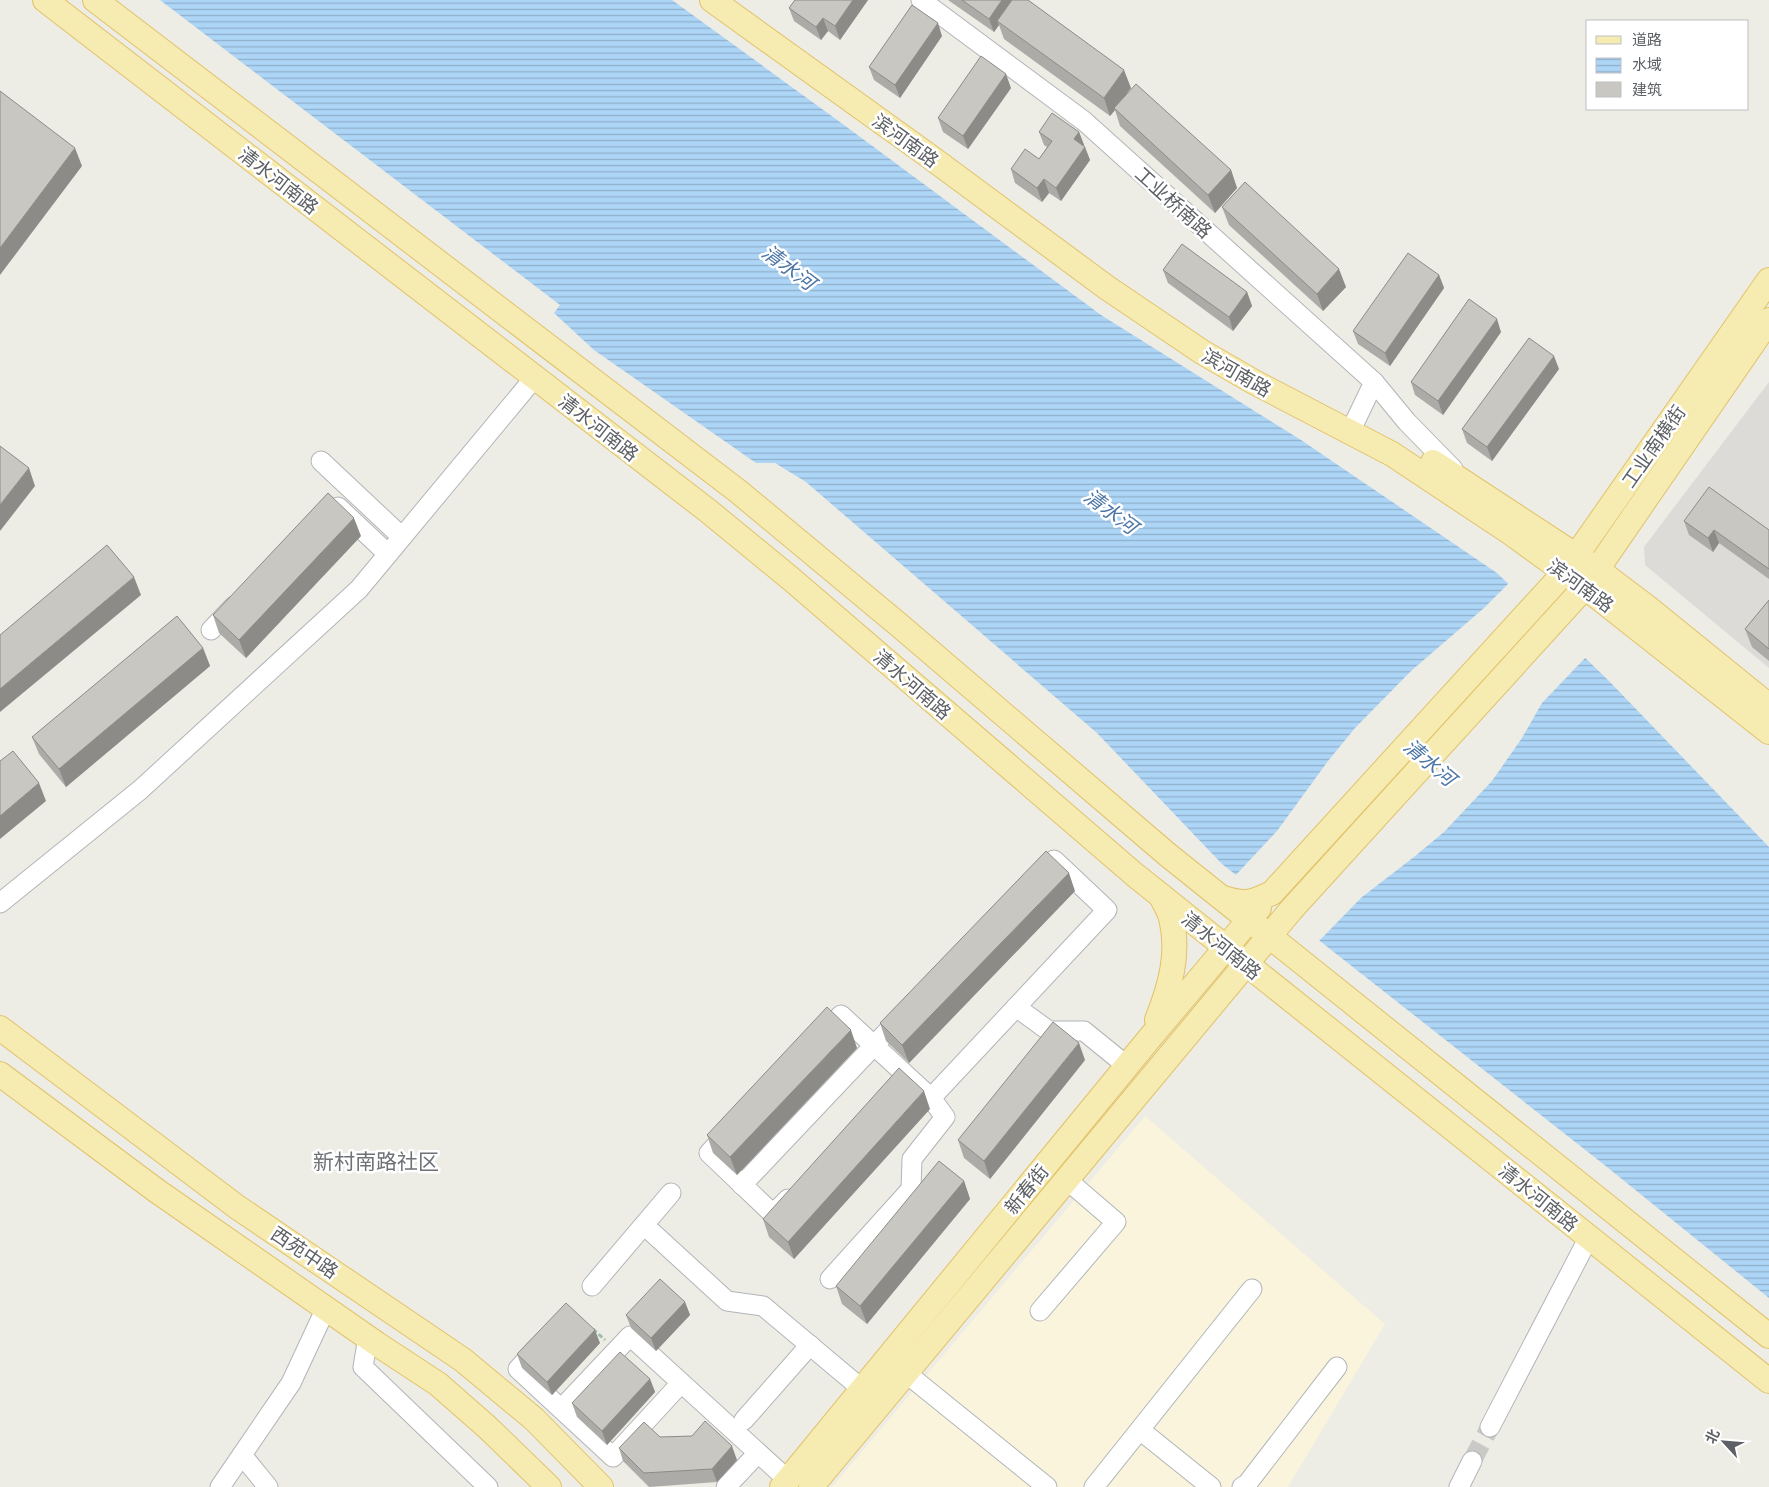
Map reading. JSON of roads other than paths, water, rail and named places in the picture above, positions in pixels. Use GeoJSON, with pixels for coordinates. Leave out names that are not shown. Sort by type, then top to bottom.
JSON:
{"type":"FeatureCollection","features":[{"type":"Feature","properties":{"kind":"main road","name":"清水河南路"},"geometry":{"type":"LineString","coordinates":[[45,0],[707,510],[790,578],[1160,895],[1769,1381]]}},
{"type":"Feature","properties":{"kind":"main road","name":"清水河南路"},"geometry":{"type":"LineString","coordinates":[[96,0],[739,492],[899,625],[1168,855],[1769,1336]]}},
{"type":"Feature","properties":{"kind":"main road","name":"滨河南路"},"geometry":{"type":"LineString","coordinates":[[712,0],[1122,298],[1202,352],[1254,382],[1353,426],[1393,438],[1468,484],[1570,564],[1591,578],[1647,607],[1769,706]]}},
{"type":"Feature","properties":{"kind":"main road","name":"滨河南路"},"geometry":{"type":"LineString","coordinates":[[730,0],[983,180],[1170,318],[1353,426],[1511,533],[1570,564]]}},
{"type":"Feature","properties":{"kind":"main road","name":"工业南横街"},"geometry":{"type":"LineString","coordinates":[[1272,893],[1570,564],[1769,280]]}},
{"type":"Feature","properties":{"kind":"main road","name":"工业南横街"},"geometry":{"type":"LineString","coordinates":[[1291,910],[1549,627],[1591,578],[1769,320]]}},
{"type":"Feature","properties":{"kind":"main road","name":"滨河南路"},"geometry":{"type":"LineString","coordinates":[[1591,578],[1769,732]]}},
{"type":"Feature","properties":{"kind":"main road"},"geometry":{"type":"LineString","coordinates":[[1220,897],[1245,904],[1254,902],[1272,893]]}},
{"type":"Feature","properties":{"kind":"main road","name":"新春街"},"geometry":{"type":"LineString","coordinates":[[784,1483],[1149,1039],[1272,893]]}},
{"type":"Feature","properties":{"kind":"main road"},"geometry":{"type":"LineString","coordinates":[[1149,1039],[1168,992],[1174,962],[1175,946],[1170,917],[1160,895]]}},
{"type":"Feature","properties":{"kind":"main road"},"geometry":{"type":"LineString","coordinates":[[1291,910],[1287,922],[1288,943],[1296,957]]}},
{"type":"Feature","properties":{"kind":"main road","name":"新春街"},"geometry":{"type":"LineString","coordinates":[[811,1487],[1291,910]]}},
{"type":"Feature","properties":{"kind":"main road"},"geometry":{"type":"LineString","coordinates":[[1216,1001],[1238,990],[1271,991],[1291,999]]}},
{"type":"Feature","properties":{"kind":"main road","name":"西苑中路"},"geometry":{"type":"LineString","coordinates":[[0,1028],[237,1207],[463,1360],[534,1419],[601,1487]]}},
{"type":"Feature","properties":{"kind":"main road","name":"西苑中路"},"geometry":{"type":"LineString","coordinates":[[0,1074],[157,1191],[438,1384],[549,1487]]}},
{"type":"Feature","properties":{"kind":"street","name":"工业桥南路"},"geometry":{"type":"LineString","coordinates":[[922,0],[1084,121],[1374,382],[1407,422],[1468,484]]}},
{"type":"Feature","properties":{"kind":"street"},"geometry":{"type":"LineString","coordinates":[[0,904],[140,790],[359,589],[535,377]]}},
{"type":"Feature","properties":{"kind":"street"},"geometry":{"type":"LineString","coordinates":[[1353,426],[1374,382]]}},
{"type":"Feature","properties":{"kind":"street"},"geometry":{"type":"LineString","coordinates":[[321,461],[402,537]]}},
{"type":"Feature","properties":{"kind":"street"},"geometry":{"type":"LineString","coordinates":[[320,517],[334,502],[388,554]]}},
{"type":"Feature","properties":{"kind":"street"},"geometry":{"type":"LineString","coordinates":[[211,630],[245,595]]}},
{"type":"Feature","properties":{"kind":"street"},"geometry":{"type":"LineString","coordinates":[[931,1098],[1107,910],[1054,860],[1040,874]]}},
{"type":"Feature","properties":{"kind":"street"},"geometry":{"type":"LineString","coordinates":[[742,1185],[915,1002]]}},
{"type":"Feature","properties":{"kind":"street"},"geometry":{"type":"LineString","coordinates":[[1016,1007],[1048,1030],[1084,1031],[1127,1066]]}},
{"type":"Feature","properties":{"kind":"street"},"geometry":{"type":"LineString","coordinates":[[808,1050],[840,1015],[931,1098],[945,1118],[912,1159],[911,1189],[830,1279]]}},
{"type":"Feature","properties":{"kind":"street"},"geometry":{"type":"LineString","coordinates":[[1049,1045],[1061,1030]]}},
{"type":"Feature","properties":{"kind":"street"},"geometry":{"type":"LineString","coordinates":[[892,1088],[905,1074]]}},
{"type":"Feature","properties":{"kind":"street"},"geometry":{"type":"LineString","coordinates":[[742,1119],[709,1153],[773,1214],[799,1186]]}},
{"type":"Feature","properties":{"kind":"street"},"geometry":{"type":"LineString","coordinates":[[1040,1311],[1116,1222],[1067,1180]]}},
{"type":"Feature","properties":{"kind":"street"},"geometry":{"type":"LineString","coordinates":[[592,1286],[671,1194]]}},
{"type":"Feature","properties":{"kind":"street"},"geometry":{"type":"LineString","coordinates":[[644,1225],[727,1301],[763,1306],[862,1389]]}},
{"type":"Feature","properties":{"kind":"street"},"geometry":{"type":"LineString","coordinates":[[1490,1427],[1589,1237]]}},
{"type":"Feature","properties":{"kind":"street"},"geometry":{"type":"LineString","coordinates":[[1094,1487],[1252,1289]]}},
{"type":"Feature","properties":{"kind":"street"},"geometry":{"type":"LineString","coordinates":[[220,1487],[291,1383],[326,1308]]}},
{"type":"Feature","properties":{"kind":"street"},"geometry":{"type":"LineString","coordinates":[[562,1408],[631,1329],[682,1383],[758,1452],[784,1483]]}},
{"type":"Feature","properties":{"kind":"street"},"geometry":{"type":"LineString","coordinates":[[552,1332],[518,1369],[613,1457],[682,1383]]}},
{"type":"Feature","properties":{"kind":"street"},"geometry":{"type":"LineString","coordinates":[[368,1337],[363,1367],[488,1487]]}},
{"type":"Feature","properties":{"kind":"street"},"geometry":{"type":"LineString","coordinates":[[744,1420],[810,1345]]}},
{"type":"Feature","properties":{"kind":"street"},"geometry":{"type":"LineString","coordinates":[[1242,1487],[1247,1484],[1337,1367]]}},
{"type":"Feature","properties":{"kind":"street"},"geometry":{"type":"LineString","coordinates":[[906,1373],[1048,1487]]}},
{"type":"Feature","properties":{"kind":"street"},"geometry":{"type":"LineString","coordinates":[[1140,1430],[1211,1487]]}},
{"type":"Feature","properties":{"kind":"street"},"geometry":{"type":"LineString","coordinates":[[726,1487],[758,1452]]}},
{"type":"Feature","properties":{"kind":"street"},"geometry":{"type":"LineString","coordinates":[[242,1455],[268,1487]]}},
{"type":"Feature","properties":{"kind":"street"},"geometry":{"type":"LineString","coordinates":[[1459,1487],[1472,1461]]}},
{"type":"Feature","properties":{"kind":"water","name":"清水河"},"geometry":{"type":"Polygon","coordinates":[[[160,0],[672,0],[1101,315],[1301,440],[1497,573],[1608,680],[1769,847],[1769,1298],[1607,1167],[1222,864],[1097,733],[806,482],[775,463],[756,463],[594,350],[554,313],[560,305],[160,0]]]}},
{"type":"Feature","properties":{"kind":"tunnel"},"geometry":{"type":"LineString","coordinates":[[1472,1461],[1490,1427]]}},
{"type":"Feature","properties":{"kind":"district","name":"新村南路社区"},"geometry":{"type":"Point","coordinates":[376,1161]}}]}
